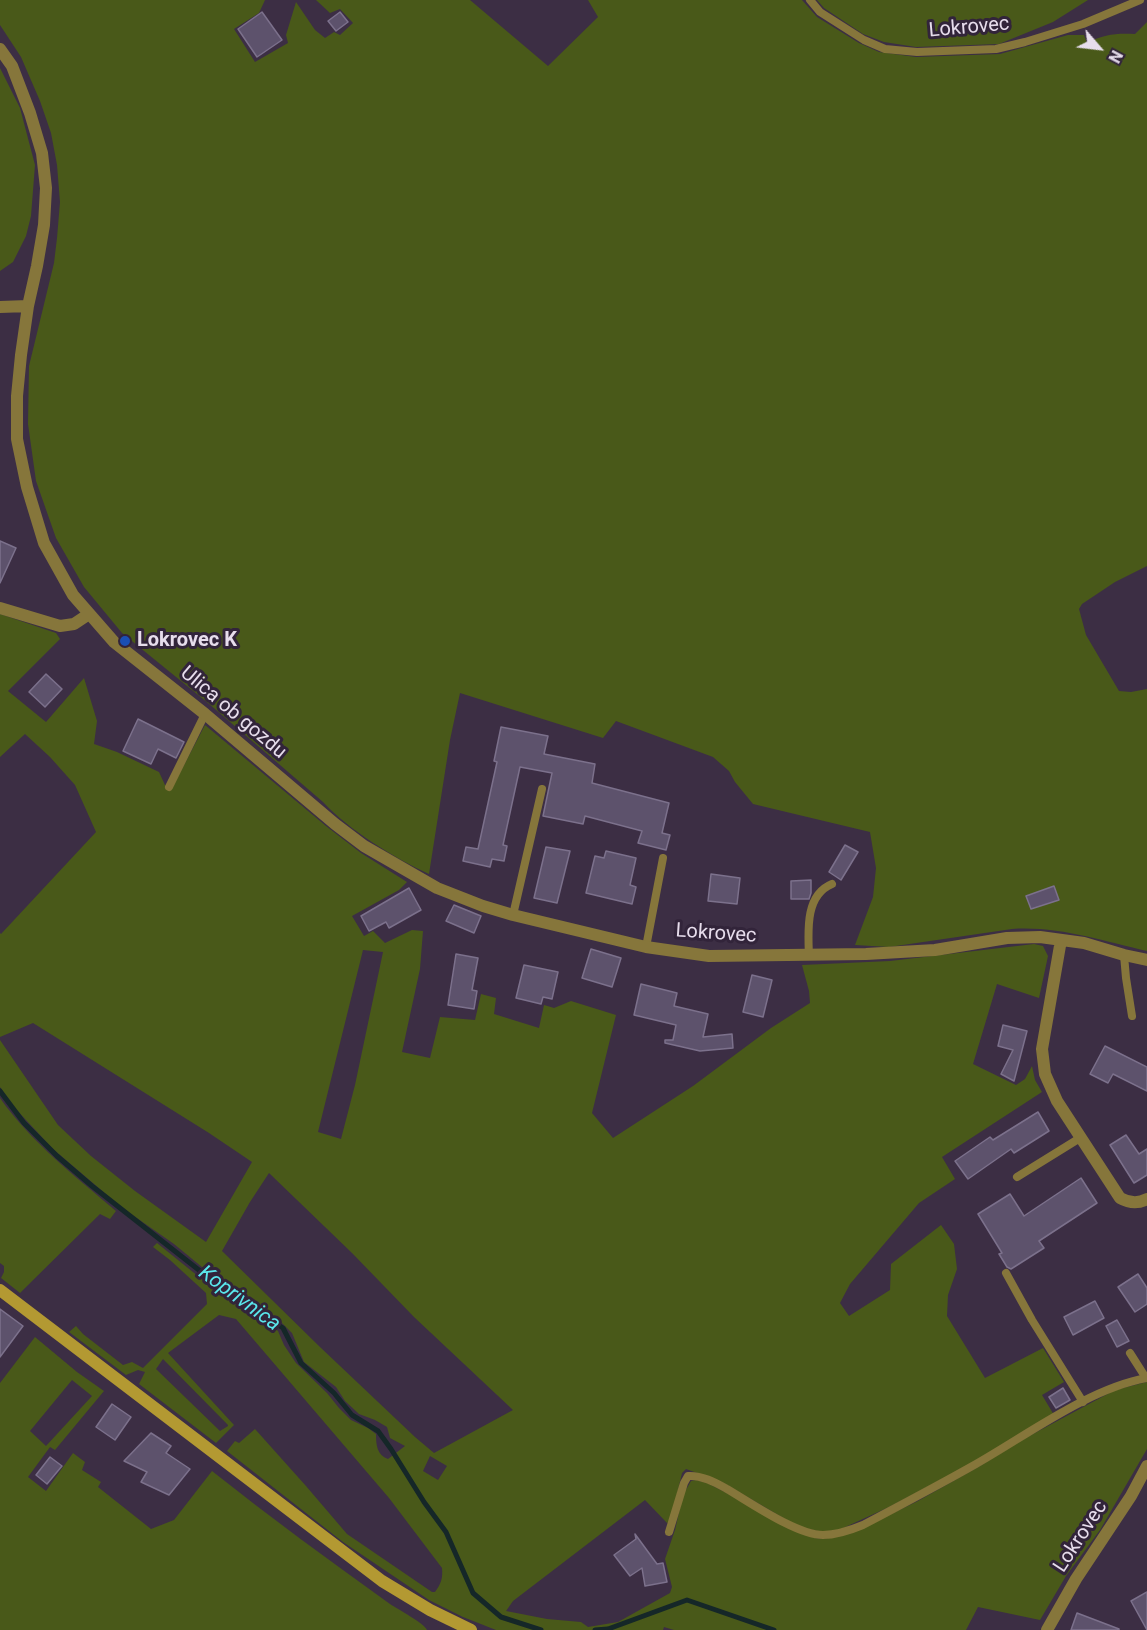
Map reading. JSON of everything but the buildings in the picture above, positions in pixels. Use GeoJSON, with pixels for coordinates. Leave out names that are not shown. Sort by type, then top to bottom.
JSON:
{"type":"FeatureCollection","features":[{"type":"Feature","properties":{"kind":"street","name":"Ulica ob gozdu"},"geometry":{"type":"LineString","coordinates":[[0,49],[12,66],[30,113],[42,153],[46,188],[44,225],[28,306],[17,396],[17,440],[25,478],[44,543],[73,595],[114,642],[205,714],[313,806]]}},
{"type":"Feature","properties":{"kind":"street"},"geometry":{"type":"LineString","coordinates":[[0,308],[28,306]]}},
{"type":"Feature","properties":{"kind":"street"},"geometry":{"type":"LineString","coordinates":[[0,608],[60,626],[74,624],[89,614]]}},
{"type":"Feature","properties":{"kind":"street","name":"Lokrovec"},"geometry":{"type":"LineString","coordinates":[[313,806],[364,846],[437,888],[513,915],[646,947],[709,956],[809,956],[935,950],[1007,938],[1040,937],[1084,943],[1147,960]]}},
{"type":"Feature","properties":{"kind":"street"},"geometry":{"type":"LineString","coordinates":[[1061,940],[1042,1049],[1045,1074],[1057,1101],[1120,1198],[1128,1202],[1142,1202],[1147,1199]]}},
{"type":"Feature","properties":{"kind":"street"},"geometry":{"type":"LineString","coordinates":[[0,1290],[382,1581],[430,1610],[471,1630]]}},
{"type":"Feature","properties":{"kind":"street","name":"Lokrovec"},"geometry":{"type":"LineString","coordinates":[[1047,1630],[1076,1579],[1131,1496],[1147,1466]]}},
{"type":"Feature","properties":{"kind":"lane","name":"Lokrovec"},"geometry":{"type":"LineString","coordinates":[[810,0],[820,12],[864,40],[885,49],[917,52],[996,49],[1083,24],[1140,0]]}},
{"type":"Feature","properties":{"kind":"lane"},"geometry":{"type":"LineString","coordinates":[[169,787],[205,714]]}},
{"type":"Feature","properties":{"kind":"lane"},"geometry":{"type":"LineString","coordinates":[[513,915],[543,789]]}},
{"type":"Feature","properties":{"kind":"lane"},"geometry":{"type":"LineString","coordinates":[[646,947],[663,858]]}},
{"type":"Feature","properties":{"kind":"lane"},"geometry":{"type":"LineString","coordinates":[[809,956],[810,912],[816,897],[824,887],[832,884]]}},
{"type":"Feature","properties":{"kind":"lane"},"geometry":{"type":"LineString","coordinates":[[1124,955],[1132,1016]]}},
{"type":"Feature","properties":{"kind":"lane"},"geometry":{"type":"LineString","coordinates":[[1017,1177],[1080,1138]]}},
{"type":"Feature","properties":{"kind":"lane"},"geometry":{"type":"LineString","coordinates":[[1005,1273],[1083,1402]]}},
{"type":"Feature","properties":{"kind":"lane"},"geometry":{"type":"LineString","coordinates":[[669,1532],[684,1483],[688,1476],[694,1475],[719,1485],[802,1531],[824,1536],[851,1530],[977,1464],[1083,1402],[1134,1380],[1146,1378],[1130,1353]]}},
{"type":"Feature","properties":{"kind":"green space"},"geometry":{"type":"Polygon","coordinates":[[[0,0],[265,0],[259,13],[234,29],[255,62],[288,43],[286,35],[296,2],[315,30],[325,38],[334,32],[340,35],[353,23],[340,9],[330,13],[316,0],[470,0],[548,66],[598,17],[588,0],[802,0],[817,17],[859,43],[879,52],[916,57],[1000,54],[1068,35],[1084,35],[1087,43],[1111,35],[1135,34],[1147,22],[1147,566],[1115,582],[1082,604],[1079,609],[1086,635],[1119,691],[1131,692],[1147,689],[1147,951],[1080,935],[1029,929],[1012,929],[889,947],[855,945],[873,897],[876,868],[870,832],[753,804],[729,771],[713,757],[616,721],[603,738],[460,693],[450,740],[429,874],[387,852],[346,823],[208,703],[122,633],[84,587],[56,538],[36,481],[28,424],[29,366],[54,263],[57,238],[60,202],[57,165],[51,133],[40,101],[21,57],[0,25],[0,0]]]}},
{"type":"Feature","properties":{"kind":"green space"},"geometry":{"type":"Polygon","coordinates":[[[817,0],[1088,0],[1053,22],[999,44],[916,47],[884,42],[863,34],[824,8],[817,0]]]}},
{"type":"Feature","properties":{"kind":"green space"},"geometry":{"type":"Polygon","coordinates":[[[0,68],[20,108],[35,165],[31,216],[26,236],[13,262],[0,271],[0,68]]]}},
{"type":"Feature","properties":{"kind":"green space"},"geometry":{"type":"Polygon","coordinates":[[[0,614],[56,633],[60,639],[8,691],[46,722],[84,678],[97,721],[94,744],[159,772],[165,785],[172,788],[205,725],[326,826],[361,853],[407,882],[399,890],[352,916],[364,936],[373,931],[385,943],[412,930],[423,931],[420,969],[402,1052],[430,1058],[440,1017],[475,1020],[481,994],[496,998],[494,1014],[539,1028],[544,1005],[554,1008],[571,1001],[616,1015],[592,1113],[613,1138],[693,1086],[771,1028],[810,1003],[802,965],[890,961],[1034,944],[1043,946],[1048,956],[1039,998],[997,984],[973,1064],[1016,1085],[1025,1079],[1032,1066],[1035,1080],[1042,1092],[942,1157],[955,1179],[919,1203],[850,1284],[840,1303],[849,1316],[890,1290],[891,1264],[941,1225],[954,1244],[957,1269],[948,1295],[947,1316],[985,1378],[1043,1348],[1064,1382],[1042,1395],[1054,1415],[965,1467],[889,1507],[841,1529],[825,1533],[797,1526],[722,1482],[686,1469],[682,1473],[671,1520],[667,1523],[645,1500],[513,1601],[506,1611],[547,1619],[581,1622],[588,1627],[618,1622],[670,1593],[672,1587],[665,1559],[683,1495],[691,1481],[707,1483],[815,1538],[823,1539],[852,1533],[918,1501],[1020,1441],[1115,1390],[1147,1382],[1147,1449],[1100,1530],[1066,1576],[1040,1620],[978,1607],[966,1630],[674,1630],[664,1627],[663,1630],[496,1630],[429,1600],[343,1542],[227,1451],[235,1441],[239,1443],[255,1429],[347,1534],[435,1592],[442,1578],[442,1568],[389,1498],[236,1319],[219,1315],[168,1353],[234,1425],[216,1443],[139,1384],[145,1372],[138,1370],[126,1375],[69,1332],[76,1326],[123,1365],[132,1362],[143,1368],[207,1304],[206,1293],[153,1247],[157,1243],[204,1281],[254,1317],[278,1331],[296,1363],[351,1420],[376,1434],[377,1446],[381,1455],[388,1459],[405,1446],[390,1438],[387,1427],[359,1414],[345,1401],[336,1387],[304,1362],[292,1333],[281,1322],[244,1296],[225,1286],[174,1244],[121,1207],[53,1149],[12,1105],[0,1087],[0,1040],[58,1125],[91,1156],[135,1191],[206,1242],[252,1162],[33,1023],[0,1037],[0,933],[96,832],[75,785],[25,734],[0,757],[0,614]],[[363,950],[318,1132],[341,1139],[355,1085],[383,952],[363,950]],[[269,1173],[222,1251],[320,1347],[434,1453],[513,1410],[414,1317],[269,1173]],[[163,1359],[156,1369],[220,1431],[228,1426],[163,1359]],[[430,1456],[423,1471],[438,1480],[447,1466],[430,1456]]]}},
{"type":"Feature","properties":{"kind":"green space"},"geometry":{"type":"Polygon","coordinates":[[[0,1098],[40,1144],[116,1211],[110,1219],[100,1214],[20,1293],[1,1278],[4,1266],[0,1263],[0,1098]]]}},
{"type":"Feature","properties":{"kind":"green space"},"geometry":{"type":"Polygon","coordinates":[[[35,1337],[104,1391],[55,1450],[50,1447],[28,1477],[46,1491],[73,1453],[85,1462],[82,1470],[101,1482],[98,1487],[151,1529],[174,1520],[212,1471],[300,1539],[427,1630],[0,1630],[0,1383],[35,1337]],[[72,1380],[30,1431],[46,1446],[92,1396],[72,1380]]]}},
{"type":"Feature","properties":{"kind":"waterway","name":"Koprivnica"},"geometry":{"type":"LineString","coordinates":[[0,1091],[24,1123],[92,1186],[223,1289],[283,1328],[301,1363],[334,1393],[352,1415],[378,1431],[391,1449],[446,1532],[473,1593],[501,1617],[541,1630]]}},
{"type":"Feature","properties":{"kind":"waterway","name":"Koprivnica"},"geometry":{"type":"LineString","coordinates":[[595,1630],[608,1629],[687,1600],[774,1630]]}},
{"type":"Feature","properties":{"kind":"place","name":"Lokrovec K"},"geometry":{"type":"Point","coordinates":[125,641]}}]}
